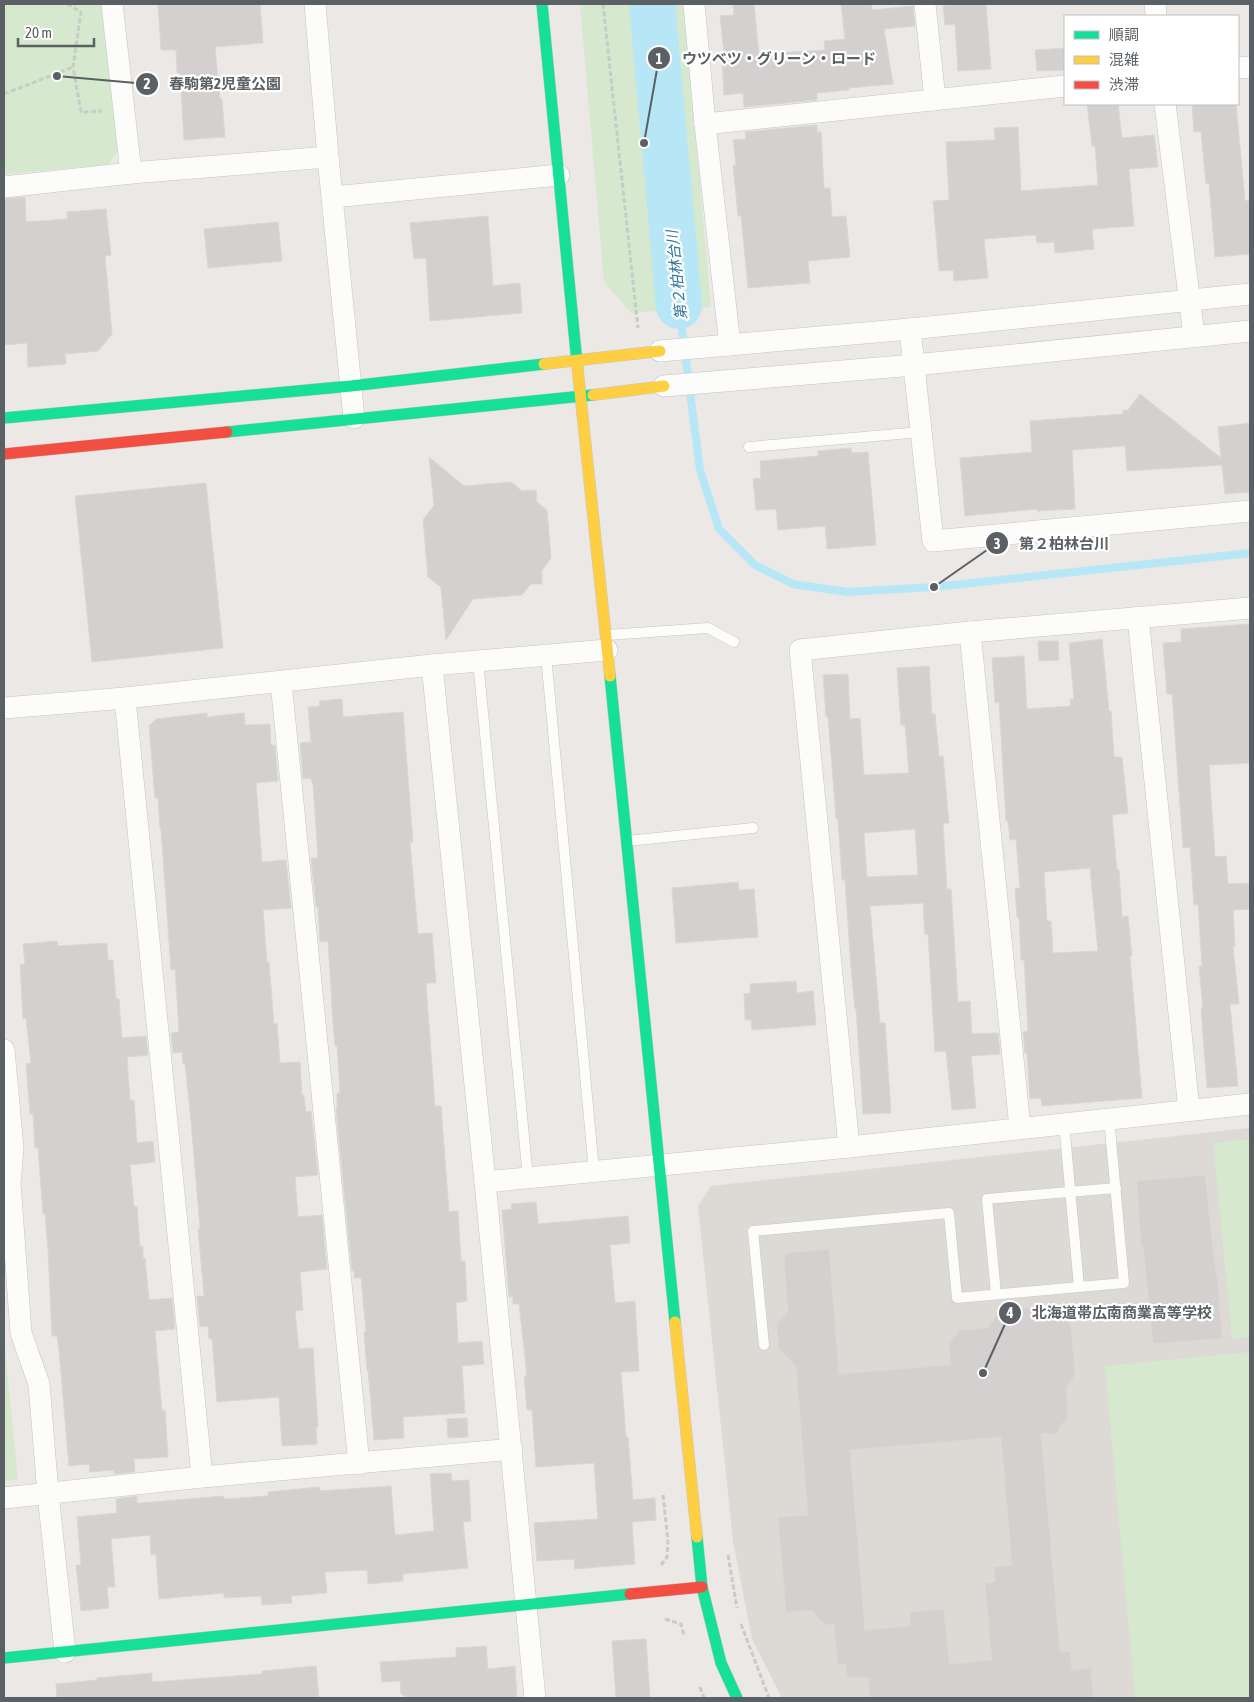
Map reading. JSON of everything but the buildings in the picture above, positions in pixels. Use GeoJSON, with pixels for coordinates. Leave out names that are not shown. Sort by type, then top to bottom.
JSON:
{"type":"FeatureCollection","features":[{"type":"Feature","properties":{"kind":"street"},"geometry":{"type":"LineString","coordinates":[[112,4],[131,173]]}},
{"type":"Feature","properties":{"kind":"street"},"geometry":{"type":"LineString","coordinates":[[315,4],[354,418]]}},
{"type":"Feature","properties":{"kind":"street"},"geometry":{"type":"LineString","coordinates":[[542,4],[576,360],[702,1587],[721,1663],[737,1698]]}},
{"type":"Feature","properties":{"kind":"street"},"geometry":{"type":"LineString","coordinates":[[694,4],[705,124],[720,346]]}},
{"type":"Feature","properties":{"kind":"street"},"geometry":{"type":"LineString","coordinates":[[925,4],[935,100]]}},
{"type":"Feature","properties":{"kind":"street"},"geometry":{"type":"LineString","coordinates":[[705,124],[1064,86]]}},
{"type":"Feature","properties":{"kind":"street"},"geometry":{"type":"LineString","coordinates":[[1165,105],[1194,336]]}},
{"type":"Feature","properties":{"kind":"street"},"geometry":{"type":"LineString","coordinates":[[4,187],[131,173],[328,156]]}},
{"type":"Feature","properties":{"kind":"street"},"geometry":{"type":"LineString","coordinates":[[333,197],[559,175]]}},
{"type":"Feature","properties":{"kind":"street"},"geometry":{"type":"LineString","coordinates":[[4,418],[351,386],[650,352],[910,329],[1250,294]]}},
{"type":"Feature","properties":{"kind":"street"},"geometry":{"type":"LineString","coordinates":[[910,329],[933,541],[1250,511]]}},
{"type":"Feature","properties":{"kind":"street"},"geometry":{"type":"LineString","coordinates":[[4,454],[580,397],[664,386],[914,365],[1250,331]]}},
{"type":"Feature","properties":{"kind":"street"},"geometry":{"type":"LineString","coordinates":[[849,1147],[800,650],[970,632],[1250,608]]}},
{"type":"Feature","properties":{"kind":"street"},"geometry":{"type":"LineString","coordinates":[[1138,617],[1189,1110]]}},
{"type":"Feature","properties":{"kind":"street"},"geometry":{"type":"LineString","coordinates":[[970,632],[1020,1128]]}},
{"type":"Feature","properties":{"kind":"street"},"geometry":{"type":"LineString","coordinates":[[4,708],[125,698],[478,661],[546,656],[606,643]]}},
{"type":"Feature","properties":{"kind":"street"},"geometry":{"type":"LineString","coordinates":[[432,666],[512,1450],[535,1698]]}},
{"type":"Feature","properties":{"kind":"street"},"geometry":{"type":"LineString","coordinates":[[281,682],[359,1464]]}},
{"type":"Feature","properties":{"kind":"street"},"geometry":{"type":"LineString","coordinates":[[125,698],[202,1477]]}},
{"type":"Feature","properties":{"kind":"street"},"geometry":{"type":"LineString","coordinates":[[4,1050],[13,1148],[10,1184],[21,1334],[39,1384],[48,1494],[65,1652]]}},
{"type":"Feature","properties":{"kind":"street"},"geometry":{"type":"LineString","coordinates":[[485,1182],[849,1147],[1250,1104]]}},
{"type":"Feature","properties":{"kind":"street"},"geometry":{"type":"LineString","coordinates":[[4,1498],[202,1477],[512,1450]]}},
{"type":"Feature","properties":{"kind":"street"},"geometry":{"type":"LineString","coordinates":[[4,1658],[702,1587]]}},
{"type":"Feature","properties":{"kind":"lane"},"geometry":{"type":"LineString","coordinates":[[749,448],[921,432]]}},
{"type":"Feature","properties":{"kind":"lane"},"geometry":{"type":"LineString","coordinates":[[606,643],[708,628],[734,642]]}},
{"type":"Feature","properties":{"kind":"lane"},"geometry":{"type":"LineString","coordinates":[[546,656],[594,1171]]}},
{"type":"Feature","properties":{"kind":"lane"},"geometry":{"type":"LineString","coordinates":[[478,661],[528,1178]]}},
{"type":"Feature","properties":{"kind":"lane"},"geometry":{"type":"LineString","coordinates":[[626,841],[753,828]]}},
{"type":"Feature","properties":{"kind":"lane"},"geometry":{"type":"LineString","coordinates":[[764,1345],[753,1231],[949,1213],[958,1298],[1124,1283],[1109,1118]]}},
{"type":"Feature","properties":{"kind":"lane"},"geometry":{"type":"LineString","coordinates":[[1064,1123],[1079,1287]]}},
{"type":"Feature","properties":{"kind":"lane"},"geometry":{"type":"LineString","coordinates":[[996,1294],[987,1199],[1116,1188]]}},
{"type":"Feature","properties":{"kind":"path"},"geometry":{"type":"LineString","coordinates":[[67,4],[81,12],[73,67],[81,112],[123,111]]}},
{"type":"Feature","properties":{"kind":"path"},"geometry":{"type":"LineString","coordinates":[[603,4],[650,352]]}},
{"type":"Feature","properties":{"kind":"path"},"geometry":{"type":"LineString","coordinates":[[4,94],[73,67]]}},
{"type":"Feature","properties":{"kind":"path"},"geometry":{"type":"LineString","coordinates":[[658,1568],[667,1557],[668,1550],[663,1492]]}},
{"type":"Feature","properties":{"kind":"path"},"geometry":{"type":"LineString","coordinates":[[727,1549],[737,1608]]}},
{"type":"Feature","properties":{"kind":"path"},"geometry":{"type":"LineString","coordinates":[[656,1620],[666,1618],[681,1624],[687,1643]]}},
{"type":"Feature","properties":{"kind":"path"},"geometry":{"type":"LineString","coordinates":[[739,1618],[769,1698]]}},
{"type":"Feature","properties":{"kind":"path"},"geometry":{"type":"LineString","coordinates":[[698,1680],[704,1698]]}},
{"type":"Feature","properties":{"kind":"shaded area"},"geometry":{"type":"Polygon","coordinates":[[[1250,1128],[1250,1698],[782,1698],[752,1639],[733,1541],[698,1206],[711,1186],[1250,1128]]]}},
{"type":"Feature","properties":{"kind":"green space"},"geometry":{"type":"Polygon","coordinates":[[[4,4],[103,4],[119,149],[108,165],[4,174],[4,4]]]}},
{"type":"Feature","properties":{"kind":"green space"},"geometry":{"type":"Polygon","coordinates":[[[580,4],[684,4],[711,307],[631,313],[604,282],[580,4]]]}},
{"type":"Feature","properties":{"kind":"green space"},"geometry":{"type":"Polygon","coordinates":[[[1250,1139],[1250,1337],[1232,1339],[1213,1143],[1250,1139]]]}},
{"type":"Feature","properties":{"kind":"green space"},"geometry":{"type":"Polygon","coordinates":[[[4,1337],[18,1479],[4,1481],[4,1337]]]}},
{"type":"Feature","properties":{"kind":"green space"},"geometry":{"type":"Polygon","coordinates":[[[1250,1352],[1250,1698],[1135,1698],[1105,1366],[1250,1352]]]}},
{"type":"Feature","properties":{"kind":"waterway","name":"第２柏林台川"},"geometry":{"type":"LineString","coordinates":[[652,4],[679,306]]}},
{"type":"Feature","properties":{"kind":"waterway","name":"第２柏林台川"},"geometry":{"type":"LineString","coordinates":[[679,306],[700,470],[719,529],[755,565],[793,584],[847,592],[934,587],[1250,553]]}},
{"type":"Feature","properties":{"kind":"traffic: fast"},"geometry":{"type":"LineString","coordinates":[[542,4],[577,363]]}},
{"type":"Feature","properties":{"kind":"traffic: fast"},"geometry":{"type":"LineString","coordinates":[[4,418],[351,386],[544,364]]}},
{"type":"Feature","properties":{"kind":"traffic: fast"},"geometry":{"type":"LineString","coordinates":[[227,432],[593,395]]}},
{"type":"Feature","properties":{"kind":"traffic: fast"},"geometry":{"type":"LineString","coordinates":[[610,676],[675,1322]]}},
{"type":"Feature","properties":{"kind":"traffic: fast"},"geometry":{"type":"LineString","coordinates":[[697,1537],[702,1587],[721,1663],[737,1698]]}},
{"type":"Feature","properties":{"kind":"traffic: fast"},"geometry":{"type":"LineString","coordinates":[[4,1658],[630,1594]]}},
{"type":"Feature","properties":{"kind":"traffic: slow"},"geometry":{"type":"LineString","coordinates":[[544,364],[660,351]]}},
{"type":"Feature","properties":{"kind":"traffic: slow"},"geometry":{"type":"LineString","coordinates":[[577,363],[610,676]]}},
{"type":"Feature","properties":{"kind":"traffic: slow"},"geometry":{"type":"LineString","coordinates":[[593,395],[664,386]]}},
{"type":"Feature","properties":{"kind":"traffic: slow"},"geometry":{"type":"LineString","coordinates":[[675,1322],[697,1537]]}},
{"type":"Feature","properties":{"kind":"traffic: jam"},"geometry":{"type":"LineString","coordinates":[[4,454],[227,432]]}},
{"type":"Feature","properties":{"kind":"traffic: jam"},"geometry":{"type":"LineString","coordinates":[[630,1594],[702,1587]]}},
{"type":"Feature","properties":{"kind":"place","name":"春駒第2児童公園"},"geometry":{"type":"Point","coordinates":[57,76]}},
{"type":"Feature","properties":{"kind":"place","name":"ウツベツ・グリーン・ロード"},"geometry":{"type":"Point","coordinates":[644,143]}},
{"type":"Feature","properties":{"kind":"place","name":"第２柏林台川"},"geometry":{"type":"Point","coordinates":[934,587]}},
{"type":"Feature","properties":{"kind":"place","name":"北海道帯広南商業高等学校"},"geometry":{"type":"Point","coordinates":[983,1373]}}]}
